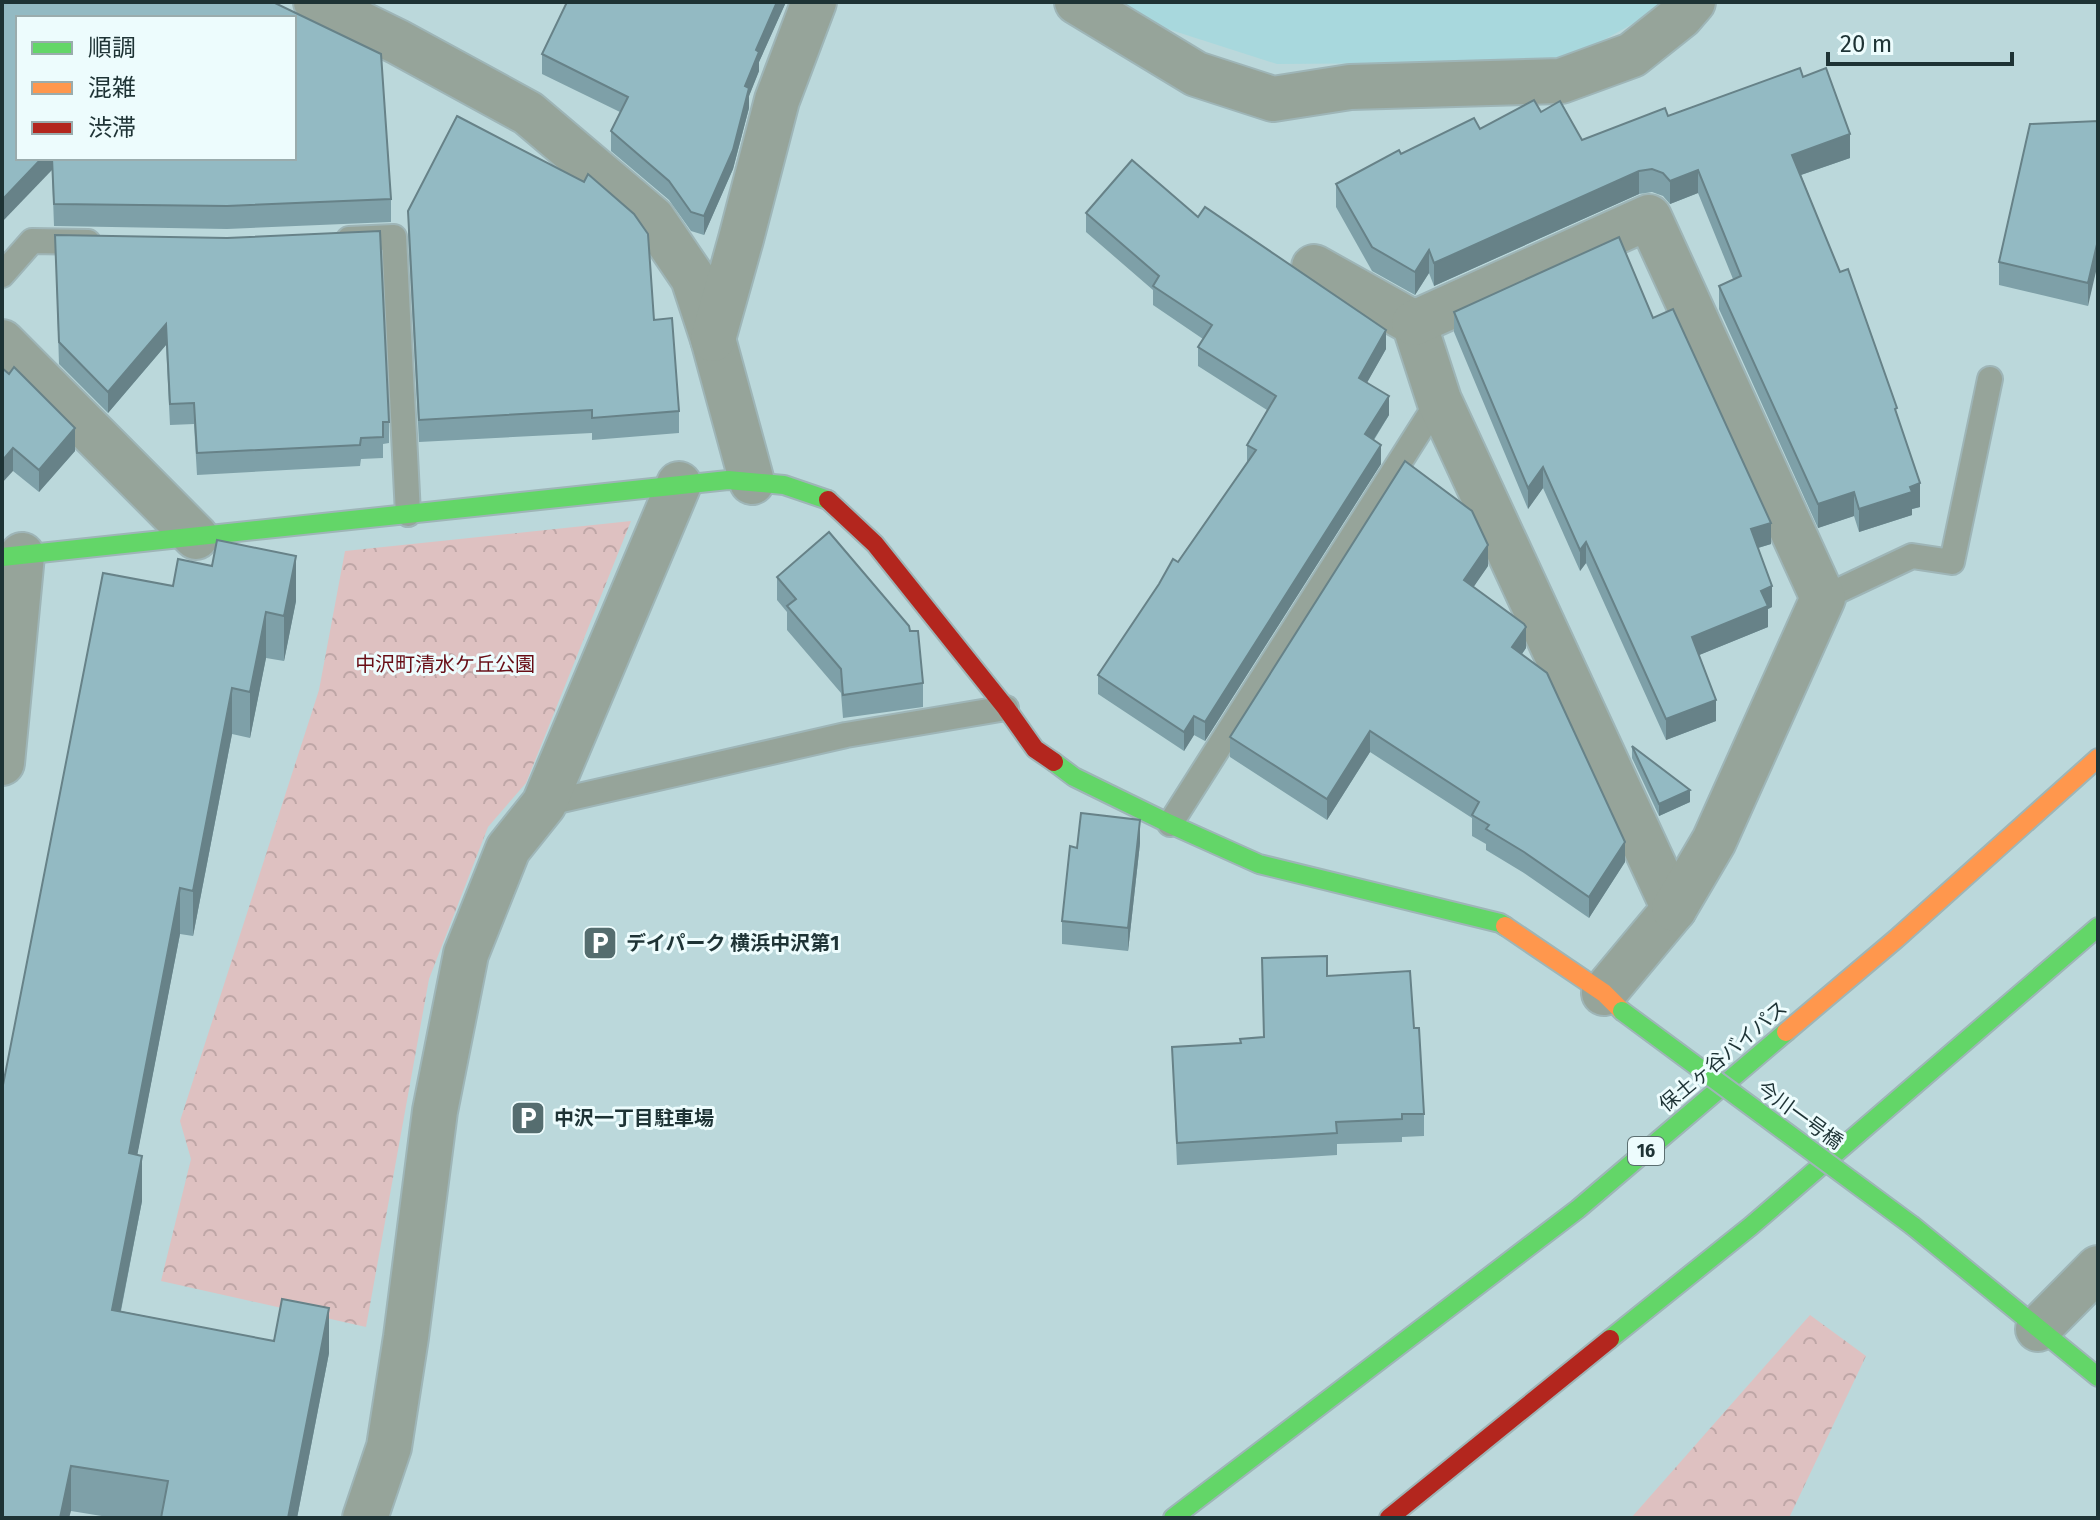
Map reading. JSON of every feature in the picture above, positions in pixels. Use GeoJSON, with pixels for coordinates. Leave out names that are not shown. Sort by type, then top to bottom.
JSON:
{"type":"FeatureCollection","features":[{"type":"Feature","properties":{"kind":"main road","name":"今川一号橋"},"geometry":{"type":"LineString","coordinates":[[12,556],[728,480],[784,485],[830,501],[875,544],[1035,749],[1074,777],[1259,864],[1500,923],[1613,1002],[1913,1226],[2098,1377]]}},
{"type":"Feature","properties":{"kind":"main road","name":"保土ヶ谷バイパス"},"geometry":{"type":"LineString","coordinates":[[1173,1518],[1578,1209],[1896,939],[2098,758]]}},
{"type":"Feature","properties":{"kind":"main road"},"geometry":{"type":"LineString","coordinates":[[1389,1518],[1751,1226],[2098,927]]}},
{"type":"Feature","properties":{"kind":"street"},"geometry":{"type":"LineString","coordinates":[[316,2],[398,42],[528,113],[653,219],[693,278],[752,482]]}},
{"type":"Feature","properties":{"kind":"street"},"geometry":{"type":"LineString","coordinates":[[713,339],[777,100],[814,2]]}},
{"type":"Feature","properties":{"kind":"street"},"geometry":{"type":"LineString","coordinates":[[1077,2],[1196,74],[1273,99],[1350,87],[1561,81],[1632,55],[1681,16],[1693,2]]}},
{"type":"Feature","properties":{"kind":"street"},"geometry":{"type":"LineString","coordinates":[[1414,323],[1649,217],[1823,598],[1714,841],[1613,1002]]}},
{"type":"Feature","properties":{"kind":"street"},"geometry":{"type":"LineString","coordinates":[[1314,267],[1414,323],[1439,400],[1674,909]]}},
{"type":"Feature","properties":{"kind":"street"},"geometry":{"type":"LineString","coordinates":[[2,342],[196,537]]}},
{"type":"Feature","properties":{"kind":"street"},"geometry":{"type":"LineString","coordinates":[[365,1518],[389,1447],[435,1111],[466,954],[508,849],[544,804],[679,484]]}},
{"type":"Feature","properties":{"kind":"street"},"geometry":{"type":"LineString","coordinates":[[2,763],[12,556]]}},
{"type":"Feature","properties":{"kind":"street"},"geometry":{"type":"LineString","coordinates":[[2038,1329],[2098,1268]]}},
{"type":"Feature","properties":{"kind":"lane"},"geometry":{"type":"LineString","coordinates":[[333,239],[394,237],[408,514]]}},
{"type":"Feature","properties":{"kind":"lane"},"geometry":{"type":"LineString","coordinates":[[2,275],[32,241],[107,242]]}},
{"type":"Feature","properties":{"kind":"lane"},"geometry":{"type":"LineString","coordinates":[[1823,598],[1912,556],[1952,562],[1990,379]]}},
{"type":"Feature","properties":{"kind":"lane"},"geometry":{"type":"LineString","coordinates":[[1170,824],[1439,400]]}},
{"type":"Feature","properties":{"kind":"lane"},"geometry":{"type":"LineString","coordinates":[[544,804],[846,735],[1006,708]]}},
{"type":"Feature","properties":{"kind":"shaded area"},"geometry":{"type":"Polygon","coordinates":[[[1117,2],[1672,2],[1564,62],[1277,64],[1149,23],[1117,2]]]}},
{"type":"Feature","properties":{"kind":"green space","name":"中沢町清水ケ丘公園"},"geometry":{"type":"Polygon","coordinates":[[[631,521],[526,783],[488,827],[429,979],[366,1327],[161,1281],[191,1159],[180,1121],[319,690],[345,551],[631,521]]]}},
{"type":"Feature","properties":{"kind":"green space"},"geometry":{"type":"Polygon","coordinates":[[[1810,1315],[1866,1356],[1789,1518],[1631,1518],[1810,1315]]]}},
{"type":"Feature","properties":{"kind":"building"},"geometry":{"type":"Polygon","coordinates":[[[2,2],[273,2],[381,54],[391,199],[227,206],[54,204],[52,160],[296,160],[296,16],[16,16],[16,160],[40,160],[2,200],[2,2]]]}},
{"type":"Feature","properties":{"kind":"building"},"geometry":{"type":"Polygon","coordinates":[[[567,2],[777,2],[756,50],[759,52],[745,86],[749,88],[733,150],[704,216],[691,212],[669,181],[611,131],[628,97],[542,54],[567,2]]]}},
{"type":"Feature","properties":{"kind":"building"},"geometry":{"type":"Polygon","coordinates":[[[1800,68],[1803,77],[1826,68],[1850,134],[1792,155],[1840,272],[1848,269],[1920,483],[1910,487],[1912,492],[1859,509],[1854,492],[1818,504],[1719,286],[1741,276],[1698,170],[1670,181],[1663,173],[1652,169],[1639,171],[1434,263],[1429,250],[1415,272],[1372,247],[1336,184],[1399,150],[1401,154],[1474,118],[1480,129],[1534,100],[1541,112],[1560,101],[1582,140],[1665,108],[1668,116],[1800,68]]]}},
{"type":"Feature","properties":{"kind":"building"},"geometry":{"type":"Polygon","coordinates":[[[457,116],[584,182],[588,174],[634,214],[648,234],[654,320],[672,318],[679,411],[592,418],[592,410],[419,420],[408,211],[457,116]]]}},
{"type":"Feature","properties":{"kind":"building"},"geometry":{"type":"Polygon","coordinates":[[[2098,121],[2098,240],[2088,283],[1999,262],[2030,124],[2098,121]]]}},
{"type":"Feature","properties":{"kind":"building"},"geometry":{"type":"Polygon","coordinates":[[[1132,160],[1198,217],[1205,207],[1386,330],[1359,378],[1389,396],[1365,434],[1381,445],[1205,722],[1194,716],[1184,732],[1098,675],[1173,559],[1178,562],[1256,450],[1247,445],[1276,396],[1198,347],[1212,325],[1153,286],[1159,276],[1086,213],[1132,160]]]}},
{"type":"Feature","properties":{"kind":"building"},"geometry":{"type":"Polygon","coordinates":[[[380,231],[389,422],[383,422],[383,437],[361,438],[360,445],[197,453],[194,403],[170,404],[166,324],[108,392],[59,342],[55,235],[227,238],[380,231]]]}},
{"type":"Feature","properties":{"kind":"building"},"geometry":{"type":"Polygon","coordinates":[[[1619,237],[1653,318],[1673,309],[1771,523],[1751,529],[1772,586],[1761,591],[1768,606],[1692,637],[1716,700],[1666,719],[1586,542],[1580,550],[1543,467],[1528,488],[1454,312],[1619,237]]]}},
{"type":"Feature","properties":{"kind":"building"},"geometry":{"type":"Polygon","coordinates":[[[14,367],[75,428],[39,470],[13,448],[2,461],[2,368],[9,374],[14,367]]]}},
{"type":"Feature","properties":{"kind":"building"},"geometry":{"type":"Polygon","coordinates":[[[1405,461],[1472,511],[1488,545],[1464,580],[1526,627],[1512,647],[1547,673],[1625,842],[1589,897],[1486,829],[1489,825],[1472,815],[1479,802],[1370,731],[1327,799],[1230,737],[1405,461]]]}},
{"type":"Feature","properties":{"kind":"building"},"geometry":{"type":"Polygon","coordinates":[[[829,532],[910,631],[918,631],[923,683],[843,695],[841,669],[787,606],[796,599],[777,577],[829,532]]]}},
{"type":"Feature","properties":{"kind":"building"},"geometry":{"type":"Polygon","coordinates":[[[217,540],[296,556],[284,616],[266,612],[250,692],[232,688],[193,891],[180,888],[129,1153],[142,1156],[112,1310],[274,1341],[282,1299],[329,1308],[288,1518],[161,1518],[168,1481],[71,1466],[60,1518],[2,1518],[2,1090],[103,573],[173,586],[178,559],[212,566],[217,540]]]}},
{"type":"Feature","properties":{"kind":"building"},"geometry":{"type":"Polygon","coordinates":[[[1632,746],[1690,790],[1659,804],[1632,746]]]}},
{"type":"Feature","properties":{"kind":"building"},"geometry":{"type":"Polygon","coordinates":[[[1081,813],[1140,820],[1128,928],[1062,921],[1070,846],[1077,848],[1081,813]]]}},
{"type":"Feature","properties":{"kind":"building"},"geometry":{"type":"Polygon","coordinates":[[[1327,956],[1327,976],[1410,971],[1414,1028],[1419,1028],[1424,1114],[1402,1114],[1402,1119],[1336,1122],[1337,1133],[1177,1143],[1172,1047],[1241,1043],[1240,1039],[1264,1037],[1262,958],[1327,956]]]}},
{"type":"Feature","properties":{"kind":"traffic: fast"},"geometry":{"type":"LineString","coordinates":[[2,557],[728,480],[784,485],[828,500]]}},
{"type":"Feature","properties":{"kind":"traffic: fast"},"geometry":{"type":"LineString","coordinates":[[1054,762],[1074,777],[1259,864],[1505,926]]}},
{"type":"Feature","properties":{"kind":"traffic: fast"},"geometry":{"type":"LineString","coordinates":[[1610,1339],[1751,1226],[2098,927]]}},
{"type":"Feature","properties":{"kind":"traffic: fast"},"geometry":{"type":"LineString","coordinates":[[1622,1011],[1913,1226]]}},
{"type":"Feature","properties":{"kind":"traffic: fast"},"geometry":{"type":"LineString","coordinates":[[1173,1518],[1578,1209],[1786,1032]]}},
{"type":"Feature","properties":{"kind":"traffic: fast"},"geometry":{"type":"LineString","coordinates":[[1913,1226],[2098,1377]]}},
{"type":"Feature","properties":{"kind":"traffic: slow"},"geometry":{"type":"LineString","coordinates":[[1786,1032],[1896,939],[2098,758]]}},
{"type":"Feature","properties":{"kind":"traffic: slow"},"geometry":{"type":"LineString","coordinates":[[1505,926],[1604,993],[1622,1011]]}},
{"type":"Feature","properties":{"kind":"traffic: jam"},"geometry":{"type":"LineString","coordinates":[[828,500],[875,544],[1035,749],[1054,762]]}},
{"type":"Feature","properties":{"kind":"traffic: jam"},"geometry":{"type":"LineString","coordinates":[[1389,1518],[1610,1339]]}},
{"type":"Feature","properties":{"kind":"place","name":"デイパーク 横浜中沢第1"},"geometry":{"type":"Point","coordinates":[600,943]}},
{"type":"Feature","properties":{"kind":"place","name":"中沢一丁目駐車場"},"geometry":{"type":"Point","coordinates":[528,1118]}}]}
